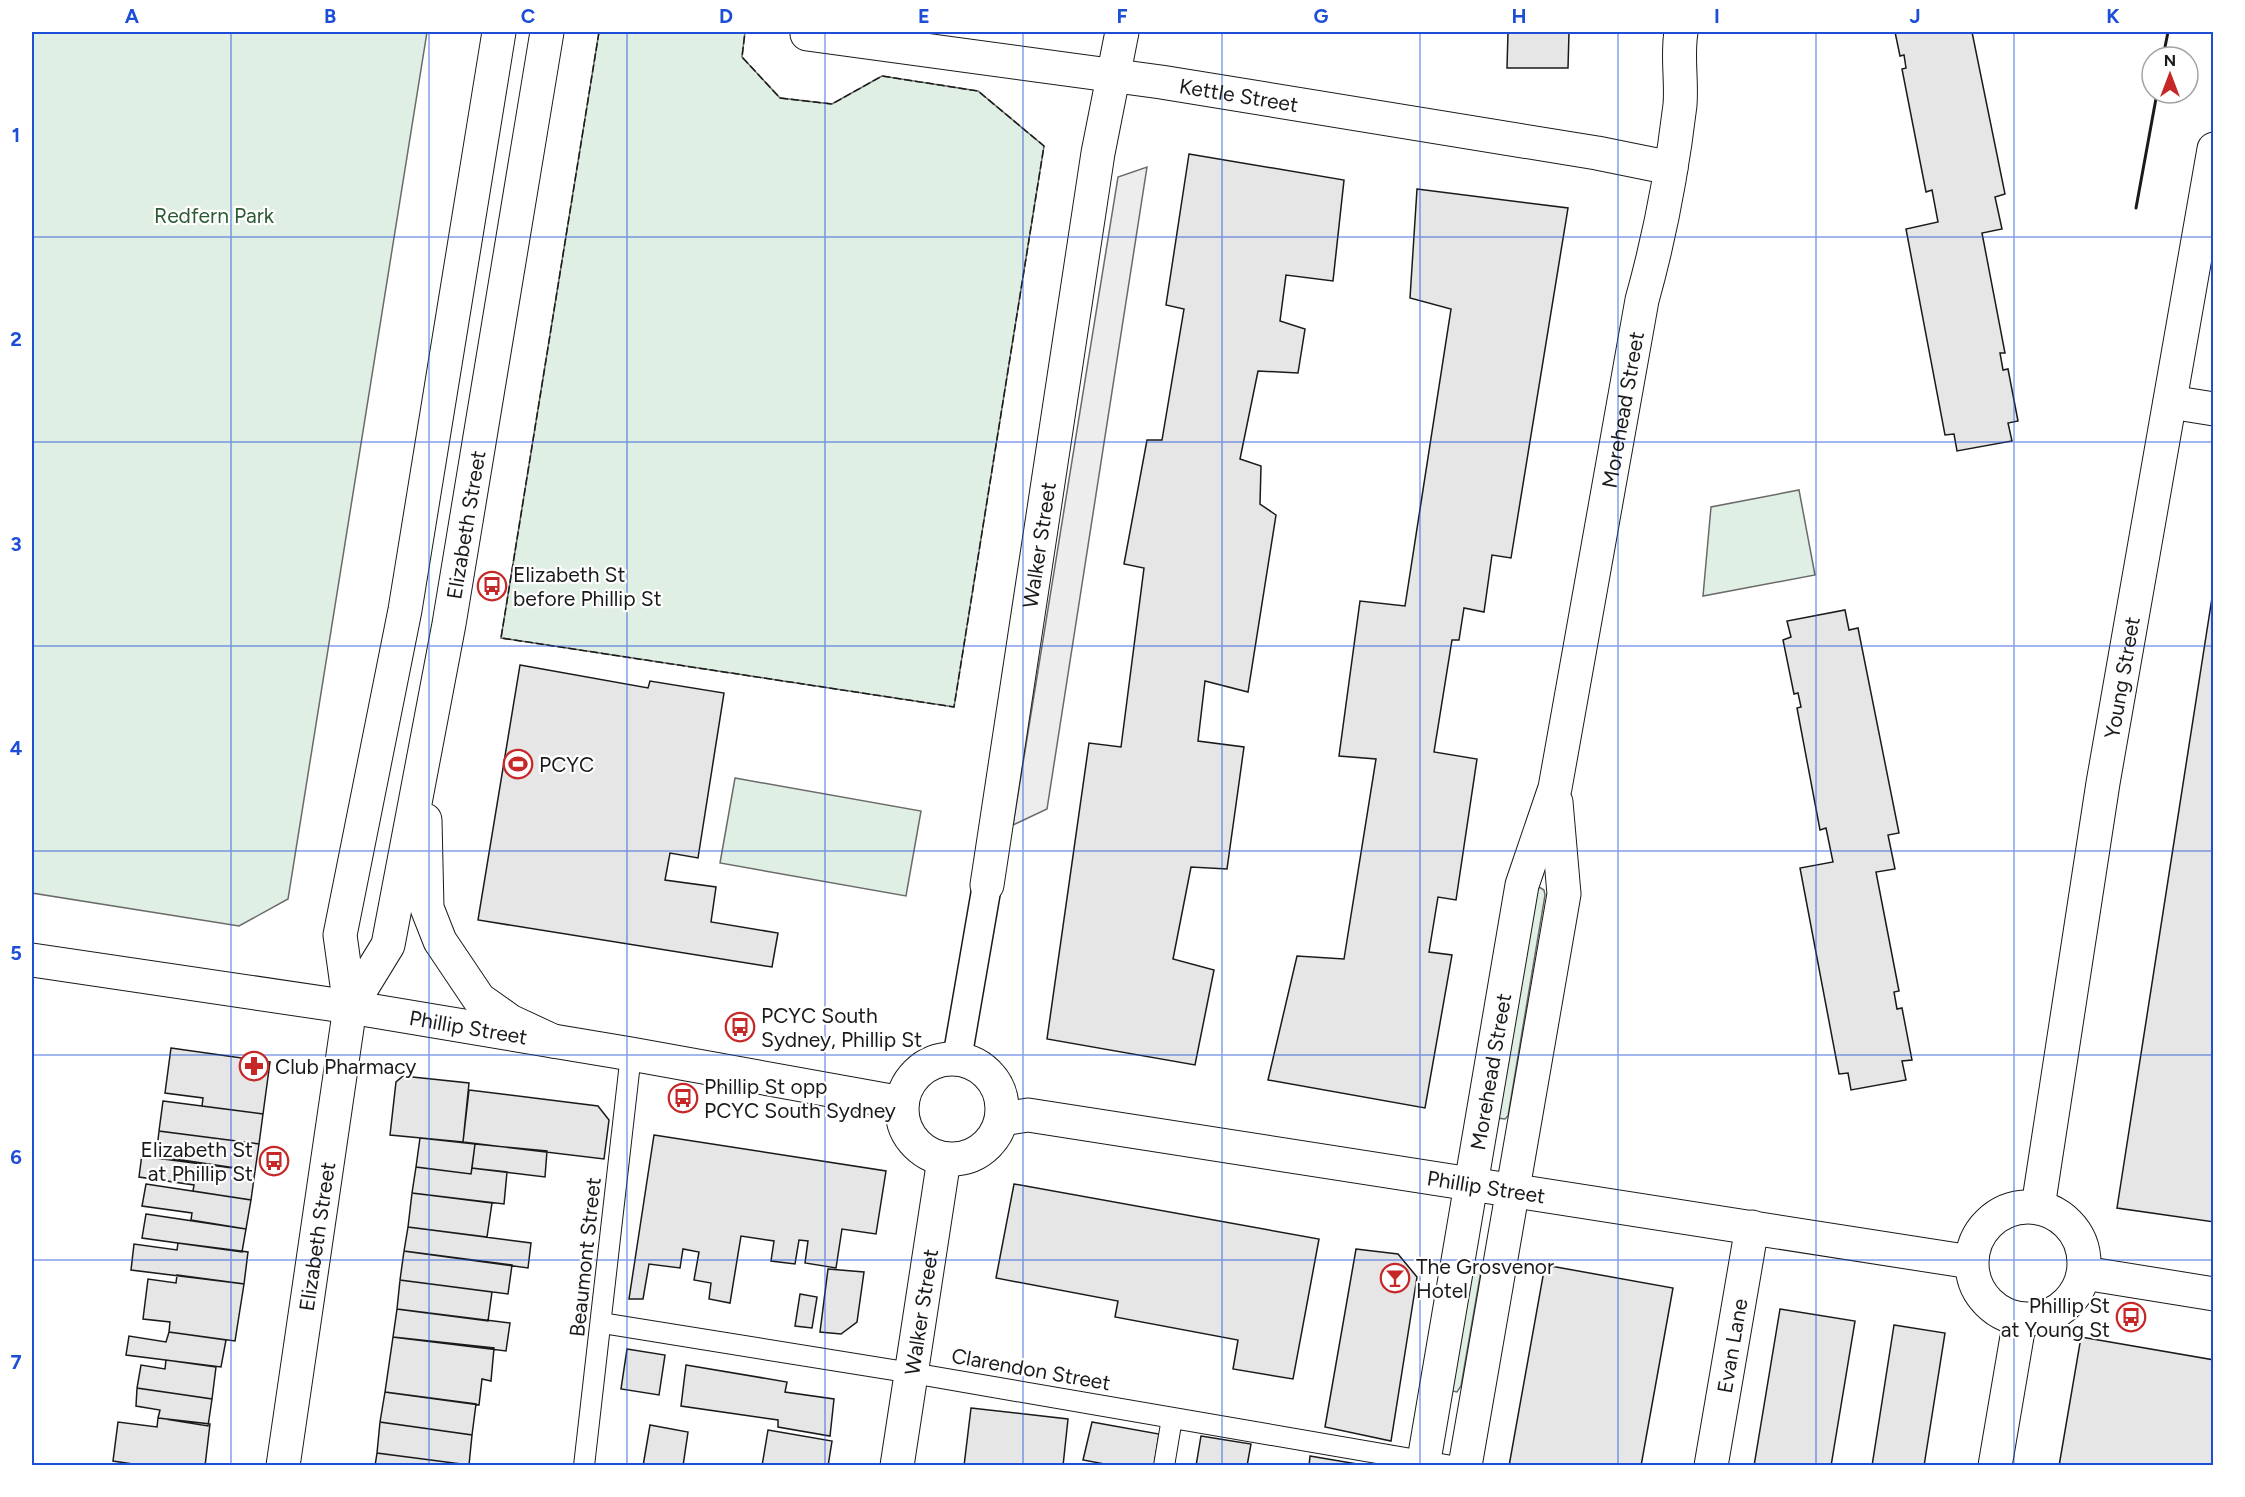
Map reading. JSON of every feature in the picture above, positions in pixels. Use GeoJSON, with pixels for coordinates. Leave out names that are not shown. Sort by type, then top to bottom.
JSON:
{"type":"FeatureCollection","features":[{"type":"Feature","properties":{"kind":"street","name":"Elizabeth Street"},"geometry":{"type":"LineString","coordinates":[[283,1466],[350,1007],[340,935],[405,610],[499,32]]}},
{"type":"Feature","properties":{"kind":"street","name":"Elizabeth Street"},"geometry":{"type":"LineString","coordinates":[[350,1007],[388,945],[449,624],[547,32]]}},
{"type":"Feature","properties":{"kind":"street","name":"Walker Street"},"geometry":{"type":"LineString","coordinates":[[957,1059],[987,885],[1098,153],[1122,32]]}},
{"type":"Feature","properties":{"kind":"street","name":"Morehead Street"},"geometry":{"type":"LineString","coordinates":[[1433,1464],[1471,1185],[1522,885],[1555,788],[1642,300],[1661,233],[1680,103],[1678,49],[1681,32]]}},
{"type":"Feature","properties":{"kind":"street","name":"Kettle Street"},"geometry":{"type":"LineString","coordinates":[[807,34],[1114,75],[1597,153],[1671,168]]}},
{"type":"Feature","properties":{"kind":"street","name":"Young Street"},"geometry":{"type":"LineString","coordinates":[[2038,1207],[2103,783],[2214,149]]}},
{"type":"Feature","properties":{"kind":"street"},"geometry":{"type":"LineString","coordinates":[[2170,402],[2214,410]]}},
{"type":"Feature","properties":{"kind":"street"},"geometry":{"type":"LineString","coordinates":[[419,777],[425,826],[427,908],[440,941],[479,999],[510,1020],[553,1041]]}},
{"type":"Feature","properties":{"kind":"street","name":"Morehead Street"},"geometry":{"type":"LineString","coordinates":[[1465,1466],[1564,894],[1555,788]]}},
{"type":"Feature","properties":{"kind":"street","name":"Phillip Street"},"geometry":{"type":"LineString","coordinates":[[32,960],[350,1007],[631,1054],[902,1103]]}},
{"type":"Feature","properties":{"kind":"street"},"geometry":{"type":"LineString","coordinates":[[957,1059],[973,1063],[987,1073],[998,1086],[1003,1102],[1002,1119],[997,1133],[987,1146],[974,1155],[944,1159],[930,1154],[917,1145],[907,1133],[902,1103],[906,1088],[927,1066],[941,1060],[957,1059]]}},
{"type":"Feature","properties":{"kind":"street","name":"Phillip Street"},"geometry":{"type":"LineString","coordinates":[[1002,1119],[1028,1114],[1511,1192],[1971,1262]]}},
{"type":"Feature","properties":{"kind":"street","name":"Walker Street"},"geometry":{"type":"LineString","coordinates":[[897,1466],[944,1159]]}},
{"type":"Feature","properties":{"kind":"street"},"geometry":{"type":"LineString","coordinates":[[2018,1207],[2038,1207],[2055,1213],[2069,1224],[2079,1239],[2084,1256],[2084,1273],[2078,1290],[2068,1303],[2054,1314],[2038,1319],[2020,1319],[1991,1306],[1980,1294],[1971,1262],[1975,1243],[1985,1227],[2000,1214],[2018,1207]]}},
{"type":"Feature","properties":{"kind":"street","name":"Evan Lane"},"geometry":{"type":"LineString","coordinates":[[1711,1466],[1752,1227]]}},
{"type":"Feature","properties":{"kind":"street"},"geometry":{"type":"LineString","coordinates":[[2084,1273],[2214,1294]]}},
{"type":"Feature","properties":{"kind":"street"},"geometry":{"type":"LineString","coordinates":[[1995,1466],[2020,1319]]}},
{"type":"Feature","properties":{"kind":"lane","name":"Beaumont Street"},"geometry":{"type":"LineString","coordinates":[[584,1466],[603,1323],[631,1054]]}},
{"type":"Feature","properties":{"kind":"lane","name":"Clarendon Street"},"geometry":{"type":"LineString","coordinates":[[603,1323],[912,1373],[1433,1464]]}},
{"type":"Feature","properties":{"kind":"lane"},"geometry":{"type":"LineString","coordinates":[[1164,1466],[1172,1418]]}},
{"type":"Feature","properties":{"kind":"green space","name":"Redfern Park"},"geometry":{"type":"Polygon","coordinates":[[[32,32],[427,32],[288,899],[239,926],[32,893],[32,32]]]}},
{"type":"Feature","properties":{"kind":"green space"},"geometry":{"type":"Polygon","coordinates":[[[599,32],[745,32],[742,57],[780,98],[832,104],[882,76],[978,91],[1044,146],[954,707],[501,638],[599,32]]]}},
{"type":"Feature","properties":{"kind":"green space"},"geometry":{"type":"Polygon","coordinates":[[[1799,490],[1815,575],[1703,596],[1711,507],[1799,490]]]}},
{"type":"Feature","properties":{"kind":"green space"},"geometry":{"type":"Polygon","coordinates":[[[735,778],[921,811],[906,896],[720,863],[735,778]]]}},
{"type":"Feature","properties":{"kind":"green space"},"geometry":{"type":"Polygon","coordinates":[[[1539,887],[1544,890],[1545,895],[1508,1116],[1505,1119],[1497,1118],[1531,893],[1539,887]]]}},
{"type":"Feature","properties":{"kind":"green space"},"geometry":{"type":"Polygon","coordinates":[[[1473,1266],[1478,1266],[1481,1271],[1461,1386],[1457,1392],[1452,1391],[1473,1266]]]}},
{"type":"Feature","properties":{"kind":"shaded area"},"geometry":{"type":"Polygon","coordinates":[[[1147,167],[1047,809],[1013,825],[1118,177],[1147,167]]]}},
{"type":"Feature","properties":{"kind":"building"},"geometry":{"type":"Polygon","coordinates":[[[1508,32],[1569,32],[1568,68],[1507,68],[1508,32]]]}},
{"type":"Feature","properties":{"kind":"building"},"geometry":{"type":"Polygon","coordinates":[[[1895,32],[1972,32],[2005,194],[1995,197],[2002,229],[1982,233],[2005,353],[2000,353],[2003,370],[2008,369],[2018,421],[2008,423],[2012,441],[1957,451],[1954,434],[1945,435],[1906,229],[1938,222],[1932,190],[1926,192],[1902,69],[1906,68],[1904,55],[1900,56],[1895,32]]]}},
{"type":"Feature","properties":{"kind":"building"},"geometry":{"type":"Polygon","coordinates":[[[1189,154],[1344,180],[1333,281],[1286,275],[1280,321],[1305,329],[1298,373],[1258,371],[1240,459],[1261,466],[1260,504],[1276,515],[1248,692],[1205,681],[1198,741],[1244,747],[1227,869],[1191,867],[1173,959],[1214,970],[1195,1065],[1047,1039],[1089,743],[1121,747],[1144,568],[1124,564],[1147,440],[1162,440],[1184,309],[1166,305],[1189,154]]]}},
{"type":"Feature","properties":{"kind":"building"},"geometry":{"type":"Polygon","coordinates":[[[1417,189],[1568,208],[1511,558],[1492,555],[1484,612],[1464,608],[1459,640],[1452,640],[1434,752],[1477,759],[1456,900],[1438,897],[1429,952],[1452,955],[1425,1108],[1268,1080],[1297,956],[1344,959],[1376,759],[1339,756],[1360,601],[1405,606],[1451,309],[1410,298],[1417,189]]]}},
{"type":"Feature","properties":{"kind":"building"},"geometry":{"type":"Polygon","coordinates":[[[2214,585],[2214,1222],[2117,1208],[2214,585]]]}},
{"type":"Feature","properties":{"kind":"building"},"geometry":{"type":"Polygon","coordinates":[[[1845,610],[1849,630],[1858,628],[1899,833],[1888,835],[1895,869],[1876,872],[1899,991],[1894,992],[1897,1009],[1902,1008],[1912,1060],[1902,1061],[1906,1080],[1851,1090],[1848,1073],[1839,1074],[1800,868],[1833,862],[1826,828],[1820,830],[1797,708],[1801,707],[1798,693],[1794,694],[1783,640],[1791,637],[1787,621],[1845,610]]]}},
{"type":"Feature","properties":{"kind":"building"},"geometry":{"type":"Polygon","coordinates":[[[520,665],[648,688],[650,681],[724,693],[698,858],[670,853],[665,880],[716,887],[711,922],[778,933],[772,967],[478,920],[520,665]]]}},
{"type":"Feature","properties":{"kind":"building"},"geometry":{"type":"Polygon","coordinates":[[[171,1048],[270,1062],[263,1114],[202,1106],[203,1098],[165,1093],[171,1048]]]}},
{"type":"Feature","properties":{"kind":"building"},"geometry":{"type":"Polygon","coordinates":[[[403,1076],[469,1083],[463,1142],[390,1135],[396,1082],[403,1076]]]}},
{"type":"Feature","properties":{"kind":"building"},"geometry":{"type":"Polygon","coordinates":[[[469,1090],[598,1106],[609,1120],[604,1159],[463,1142],[469,1090]]]}},
{"type":"Feature","properties":{"kind":"building"},"geometry":{"type":"Polygon","coordinates":[[[163,1101],[263,1114],[259,1144],[159,1131],[163,1101]]]}},
{"type":"Feature","properties":{"kind":"building"},"geometry":{"type":"Polygon","coordinates":[[[159,1131],[259,1144],[255,1171],[156,1158],[159,1131]]]}},
{"type":"Feature","properties":{"kind":"building"},"geometry":{"type":"Polygon","coordinates":[[[654,1135],[886,1171],[876,1234],[842,1229],[836,1268],[805,1263],[808,1241],[799,1240],[795,1264],[771,1261],[774,1241],[741,1236],[730,1303],[709,1299],[711,1283],[694,1280],[699,1252],[683,1249],[680,1268],[649,1264],[643,1299],[629,1299],[654,1135]]]}},
{"type":"Feature","properties":{"kind":"building"},"geometry":{"type":"Polygon","coordinates":[[[420,1138],[475,1144],[471,1174],[416,1167],[420,1138]]]}},
{"type":"Feature","properties":{"kind":"building"},"geometry":{"type":"Polygon","coordinates":[[[475,1144],[547,1151],[545,1177],[472,1168],[475,1144]]]}},
{"type":"Feature","properties":{"kind":"building"},"geometry":{"type":"Polygon","coordinates":[[[142,1154],[255,1171],[251,1200],[193,1191],[194,1185],[139,1177],[142,1154]]]}},
{"type":"Feature","properties":{"kind":"building"},"geometry":{"type":"Polygon","coordinates":[[[416,1167],[471,1174],[472,1168],[507,1172],[504,1204],[412,1193],[416,1167]]]}},
{"type":"Feature","properties":{"kind":"building"},"geometry":{"type":"Polygon","coordinates":[[[146,1184],[251,1200],[246,1229],[191,1220],[192,1213],[142,1206],[146,1184]]]}},
{"type":"Feature","properties":{"kind":"building"},"geometry":{"type":"Polygon","coordinates":[[[1014,1184],[1319,1239],[1293,1379],[1233,1369],[1238,1340],[1115,1317],[1118,1301],[996,1278],[1014,1184]]]}},
{"type":"Feature","properties":{"kind":"building"},"geometry":{"type":"Polygon","coordinates":[[[412,1193],[492,1203],[487,1237],[408,1227],[412,1193]]]}},
{"type":"Feature","properties":{"kind":"building"},"geometry":{"type":"Polygon","coordinates":[[[146,1214],[246,1229],[242,1252],[142,1238],[146,1214]]]}},
{"type":"Feature","properties":{"kind":"building"},"geometry":{"type":"Polygon","coordinates":[[[408,1227],[531,1243],[528,1268],[404,1251],[408,1227]]]}},
{"type":"Feature","properties":{"kind":"building"},"geometry":{"type":"Polygon","coordinates":[[[178,1243],[248,1252],[244,1284],[131,1270],[134,1244],[177,1250],[178,1243]]]}},
{"type":"Feature","properties":{"kind":"building"},"geometry":{"type":"Polygon","coordinates":[[[1356,1249],[1398,1254],[1417,1277],[1391,1441],[1325,1427],[1356,1249]]]}},
{"type":"Feature","properties":{"kind":"building"},"geometry":{"type":"Polygon","coordinates":[[[404,1251],[512,1265],[508,1294],[400,1280],[404,1251]]]}},
{"type":"Feature","properties":{"kind":"building"},"geometry":{"type":"Polygon","coordinates":[[[1545,1265],[1673,1288],[1641,1466],[1509,1466],[1545,1265]]]}},
{"type":"Feature","properties":{"kind":"building"},"geometry":{"type":"Polygon","coordinates":[[[828,1269],[864,1272],[857,1322],[841,1334],[820,1332],[828,1269]]]}},
{"type":"Feature","properties":{"kind":"building"},"geometry":{"type":"Polygon","coordinates":[[[177,1275],[244,1284],[235,1341],[169,1332],[170,1322],[143,1319],[148,1279],[176,1283],[177,1275]]]}},
{"type":"Feature","properties":{"kind":"building"},"geometry":{"type":"Polygon","coordinates":[[[400,1280],[492,1292],[488,1321],[397,1309],[400,1280]]]}},
{"type":"Feature","properties":{"kind":"building"},"geometry":{"type":"Polygon","coordinates":[[[800,1294],[817,1297],[812,1328],[795,1326],[800,1294]]]}},
{"type":"Feature","properties":{"kind":"building"},"geometry":{"type":"Polygon","coordinates":[[[397,1309],[510,1323],[506,1351],[393,1337],[397,1309]]]}},
{"type":"Feature","properties":{"kind":"building"},"geometry":{"type":"Polygon","coordinates":[[[1780,1309],[1855,1321],[1831,1466],[1754,1466],[1780,1309]]]}},
{"type":"Feature","properties":{"kind":"building"},"geometry":{"type":"Polygon","coordinates":[[[1894,1325],[1945,1333],[1924,1466],[1872,1466],[1894,1325]]]}},
{"type":"Feature","properties":{"kind":"building"},"geometry":{"type":"Polygon","coordinates":[[[169,1332],[226,1340],[221,1367],[126,1355],[129,1336],[166,1342],[169,1332]]]}},
{"type":"Feature","properties":{"kind":"building"},"geometry":{"type":"Polygon","coordinates":[[[393,1337],[494,1348],[491,1381],[482,1379],[479,1405],[385,1392],[393,1337]]]}},
{"type":"Feature","properties":{"kind":"building"},"geometry":{"type":"Polygon","coordinates":[[[2081,1337],[2214,1360],[2214,1466],[2059,1466],[2081,1337]]]}},
{"type":"Feature","properties":{"kind":"building"},"geometry":{"type":"Polygon","coordinates":[[[627,1349],[665,1355],[659,1395],[621,1389],[627,1349]]]}},
{"type":"Feature","properties":{"kind":"building"},"geometry":{"type":"Polygon","coordinates":[[[166,1360],[216,1367],[212,1399],[137,1388],[141,1365],[165,1369],[166,1360]]]}},
{"type":"Feature","properties":{"kind":"building"},"geometry":{"type":"Polygon","coordinates":[[[686,1365],[787,1382],[785,1392],[834,1399],[830,1436],[778,1427],[778,1420],[681,1406],[686,1365]]]}},
{"type":"Feature","properties":{"kind":"building"},"geometry":{"type":"Polygon","coordinates":[[[137,1388],[212,1399],[208,1426],[158,1418],[160,1410],[136,1406],[137,1388]]]}},
{"type":"Feature","properties":{"kind":"building"},"geometry":{"type":"Polygon","coordinates":[[[385,1392],[476,1404],[472,1435],[380,1422],[385,1392]]]}},
{"type":"Feature","properties":{"kind":"building"},"geometry":{"type":"Polygon","coordinates":[[[971,1408],[1068,1419],[1063,1466],[964,1466],[971,1408]]]}},
{"type":"Feature","properties":{"kind":"building"},"geometry":{"type":"Polygon","coordinates":[[[158,1418],[210,1424],[205,1466],[146,1466],[113,1461],[118,1422],[157,1427],[158,1418]]]}},
{"type":"Feature","properties":{"kind":"building"},"geometry":{"type":"Polygon","coordinates":[[[380,1422],[472,1435],[469,1465],[377,1453],[380,1422]]]}},
{"type":"Feature","properties":{"kind":"building"},"geometry":{"type":"Polygon","coordinates":[[[1092,1422],[1159,1434],[1154,1466],[1115,1466],[1083,1460],[1092,1422]]]}},
{"type":"Feature","properties":{"kind":"building"},"geometry":{"type":"Polygon","coordinates":[[[650,1425],[688,1432],[683,1466],[643,1466],[650,1425]]]}},
{"type":"Feature","properties":{"kind":"building"},"geometry":{"type":"Polygon","coordinates":[[[768,1430],[832,1441],[828,1466],[762,1466],[768,1430]]]}},
{"type":"Feature","properties":{"kind":"building"},"geometry":{"type":"Polygon","coordinates":[[[1201,1436],[1251,1444],[1247,1466],[1196,1466],[1201,1436]]]}},
{"type":"Feature","properties":{"kind":"building"},"geometry":{"type":"Polygon","coordinates":[[[377,1453],[469,1465],[375,1466],[377,1453]]]}},
{"type":"Feature","properties":{"kind":"building"},"geometry":{"type":"Polygon","coordinates":[[[1310,1456],[1369,1466],[1309,1466],[1310,1456]]]}},
{"type":"Feature","properties":{"kind":"fence"},"geometry":{"type":"LineString","coordinates":[[599,32],[501,638],[954,707],[1044,146],[978,91],[882,76],[832,104],[780,98],[742,57],[745,32]]}},
{"type":"Feature","properties":{"kind":"wall"},"geometry":{"type":"LineString","coordinates":[[2165,45],[2168,32]]}},
{"type":"Feature","properties":{"kind":"wall"},"geometry":{"type":"LineString","coordinates":[[2136,208],[2155,105]]}},
{"type":"Feature","properties":{"kind":"place","name":"Elizabeth St before Phillip St"},"geometry":{"type":"Point","coordinates":[492,586]}},
{"type":"Feature","properties":{"kind":"place","name":"PCYC"},"geometry":{"type":"Point","coordinates":[518,764]}},
{"type":"Feature","properties":{"kind":"place","name":"PCYC South Sydney, Phillip St"},"geometry":{"type":"Point","coordinates":[740,1027]}},
{"type":"Feature","properties":{"kind":"place","name":"Club Pharmacy"},"geometry":{"type":"Point","coordinates":[254,1066]}},
{"type":"Feature","properties":{"kind":"place","name":"Phillip St opp PCYC South Sydney"},"geometry":{"type":"Point","coordinates":[683,1098]}},
{"type":"Feature","properties":{"kind":"place","name":"Elizabeth St at Phillip St"},"geometry":{"type":"Point","coordinates":[274,1161]}},
{"type":"Feature","properties":{"kind":"place","name":"The Grosvenor Hotel"},"geometry":{"type":"Point","coordinates":[1395,1278]}},
{"type":"Feature","properties":{"kind":"place","name":"Phillip St at Young St"},"geometry":{"type":"Point","coordinates":[2131,1317]}}]}
